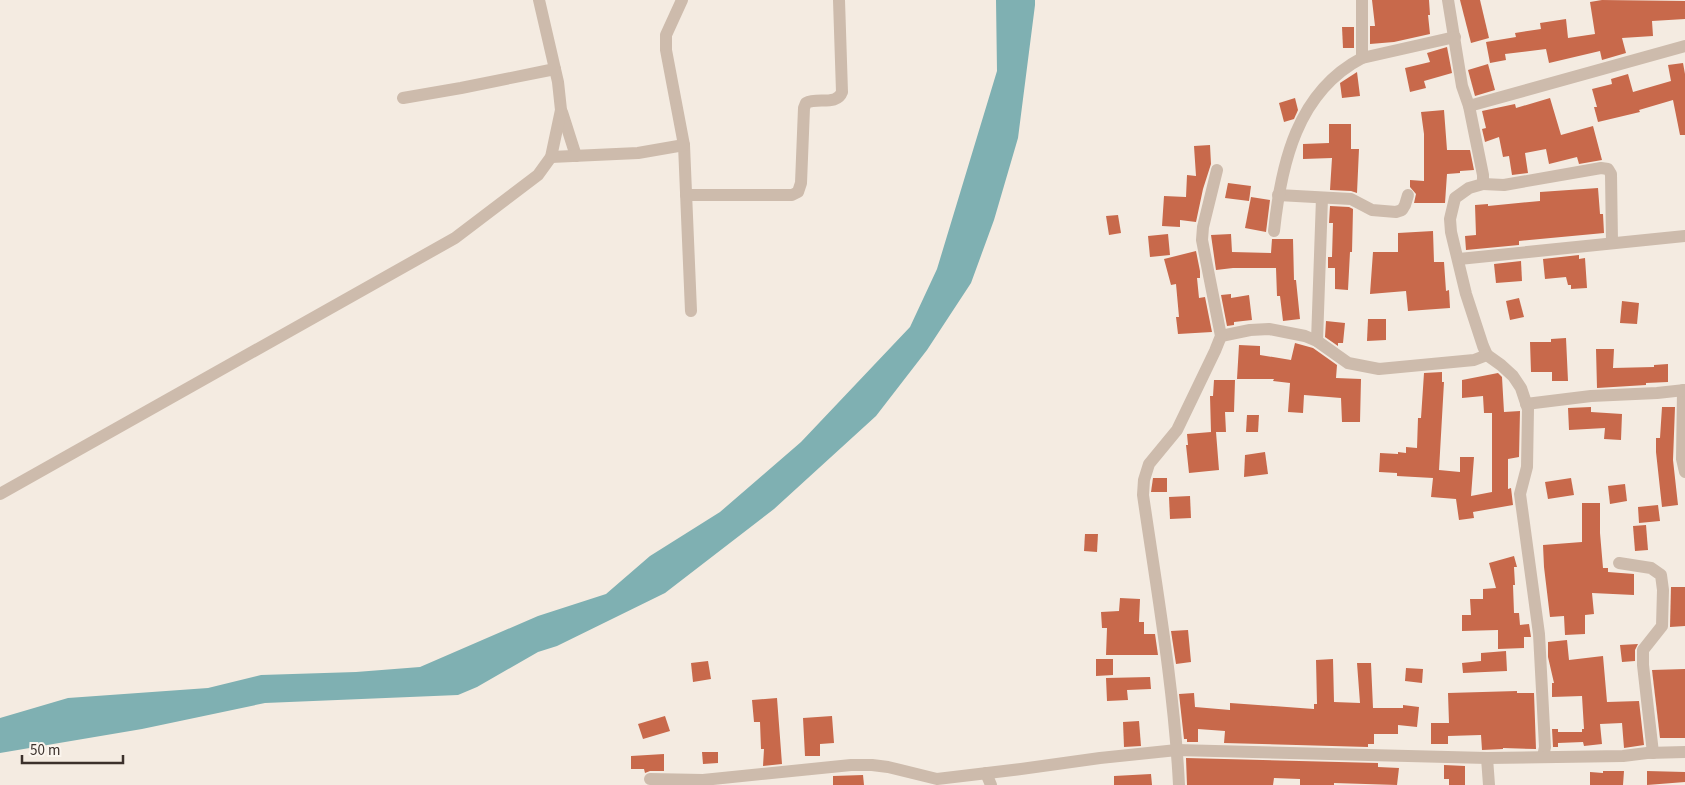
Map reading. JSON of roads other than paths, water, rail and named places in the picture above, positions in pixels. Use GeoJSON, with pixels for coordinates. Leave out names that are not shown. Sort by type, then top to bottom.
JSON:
{"type":"FeatureCollection","features":[{"type":"Feature","properties":{"kind":"street"},"geometry":{"type":"LineString","coordinates":[[539,0],[555,69],[561,110],[576,156]]}},
{"type":"Feature","properties":{"kind":"street"},"geometry":{"type":"LineString","coordinates":[[682,0],[666,35],[666,50],[684,145],[691,311]]}},
{"type":"Feature","properties":{"kind":"street"},"geometry":{"type":"LineString","coordinates":[[686,195],[792,195],[798,192],[804,108],[806,103],[814,100],[837,100],[842,92],[839,0]]}},
{"type":"Feature","properties":{"kind":"street"},"geometry":{"type":"LineString","coordinates":[[1362,0],[1362,58]]}},
{"type":"Feature","properties":{"kind":"street"},"geometry":{"type":"LineString","coordinates":[[1448,0],[1462,86],[1469,106],[1482,162],[1483,184]]}},
{"type":"Feature","properties":{"kind":"street"},"geometry":{"type":"LineString","coordinates":[[1274,231],[1278,195],[1292,141],[1298,126],[1315,97],[1331,79],[1350,64],[1362,58],[1455,37]]}},
{"type":"Feature","properties":{"kind":"street"},"geometry":{"type":"LineString","coordinates":[[1469,106],[1685,46]]}},
{"type":"Feature","properties":{"kind":"street"},"geometry":{"type":"LineString","coordinates":[[403,98],[555,69]]}},
{"type":"Feature","properties":{"kind":"street"},"geometry":{"type":"LineString","coordinates":[[0,494],[455,238],[538,175],[551,157],[561,110]]}},
{"type":"Feature","properties":{"kind":"street"},"geometry":{"type":"LineString","coordinates":[[551,157],[638,154],[684,145]]}},
{"type":"Feature","properties":{"kind":"street"},"geometry":{"type":"LineString","coordinates":[[1543,757],[1539,634],[1520,494],[1527,467],[1528,409],[1521,388],[1513,376],[1488,355],[1483,346],[1466,294],[1451,232],[1450,219],[1454,198],[1483,184],[1504,185],[1601,168],[1608,169],[1611,174],[1612,242]]}},
{"type":"Feature","properties":{"kind":"street"},"geometry":{"type":"LineString","coordinates":[[1179,785],[1178,750],[1159,600],[1143,495],[1144,480],[1149,464],[1177,430],[1221,336],[1202,240],[1203,226],[1217,170]]}},
{"type":"Feature","properties":{"kind":"street"},"geometry":{"type":"LineString","coordinates":[[1278,195],[1351,198],[1372,210],[1396,212],[1406,206],[1408,195]]}},
{"type":"Feature","properties":{"kind":"street"},"geometry":{"type":"LineString","coordinates":[[1317,341],[1322,198]]}},
{"type":"Feature","properties":{"kind":"street"},"geometry":{"type":"LineString","coordinates":[[1458,259],[1685,236]]}},
{"type":"Feature","properties":{"kind":"street"},"geometry":{"type":"LineString","coordinates":[[1221,336],[1250,330],[1269,330],[1304,336],[1317,341],[1348,363],[1379,369],[1450,364],[1474,360],[1488,355]]}},
{"type":"Feature","properties":{"kind":"street"},"geometry":{"type":"LineString","coordinates":[[1526,404],[1590,396],[1684,390],[1682,459],[1685,472]]}},
{"type":"Feature","properties":{"kind":"street"},"geometry":{"type":"LineString","coordinates":[[1619,563],[1651,568],[1661,575],[1663,590],[1662,626],[1643,650],[1653,753]]}},
{"type":"Feature","properties":{"kind":"street"},"geometry":{"type":"LineString","coordinates":[[650,779],[703,782],[850,765],[872,765],[904,769],[938,782],[988,779],[1100,758],[1178,750],[1487,758],[1623,756],[1685,752]]}},
{"type":"Feature","properties":{"kind":"street"},"geometry":{"type":"LineString","coordinates":[[1487,758],[1489,785]]}},
{"type":"Feature","properties":{"kind":"water"},"geometry":{"type":"Polygon","coordinates":[[[996,0],[1035,0],[1035,5],[1018,138],[994,220],[971,283],[927,350],[876,416],[774,509],[665,593],[557,646],[538,652],[477,687],[458,695],[265,703],[142,729],[0,753],[0,718],[68,698],[208,688],[261,675],[356,672],[420,667],[538,616],[606,594],[650,556],[720,512],[801,442],[910,327],[937,269],[997,71],[996,0]]]}}]}
